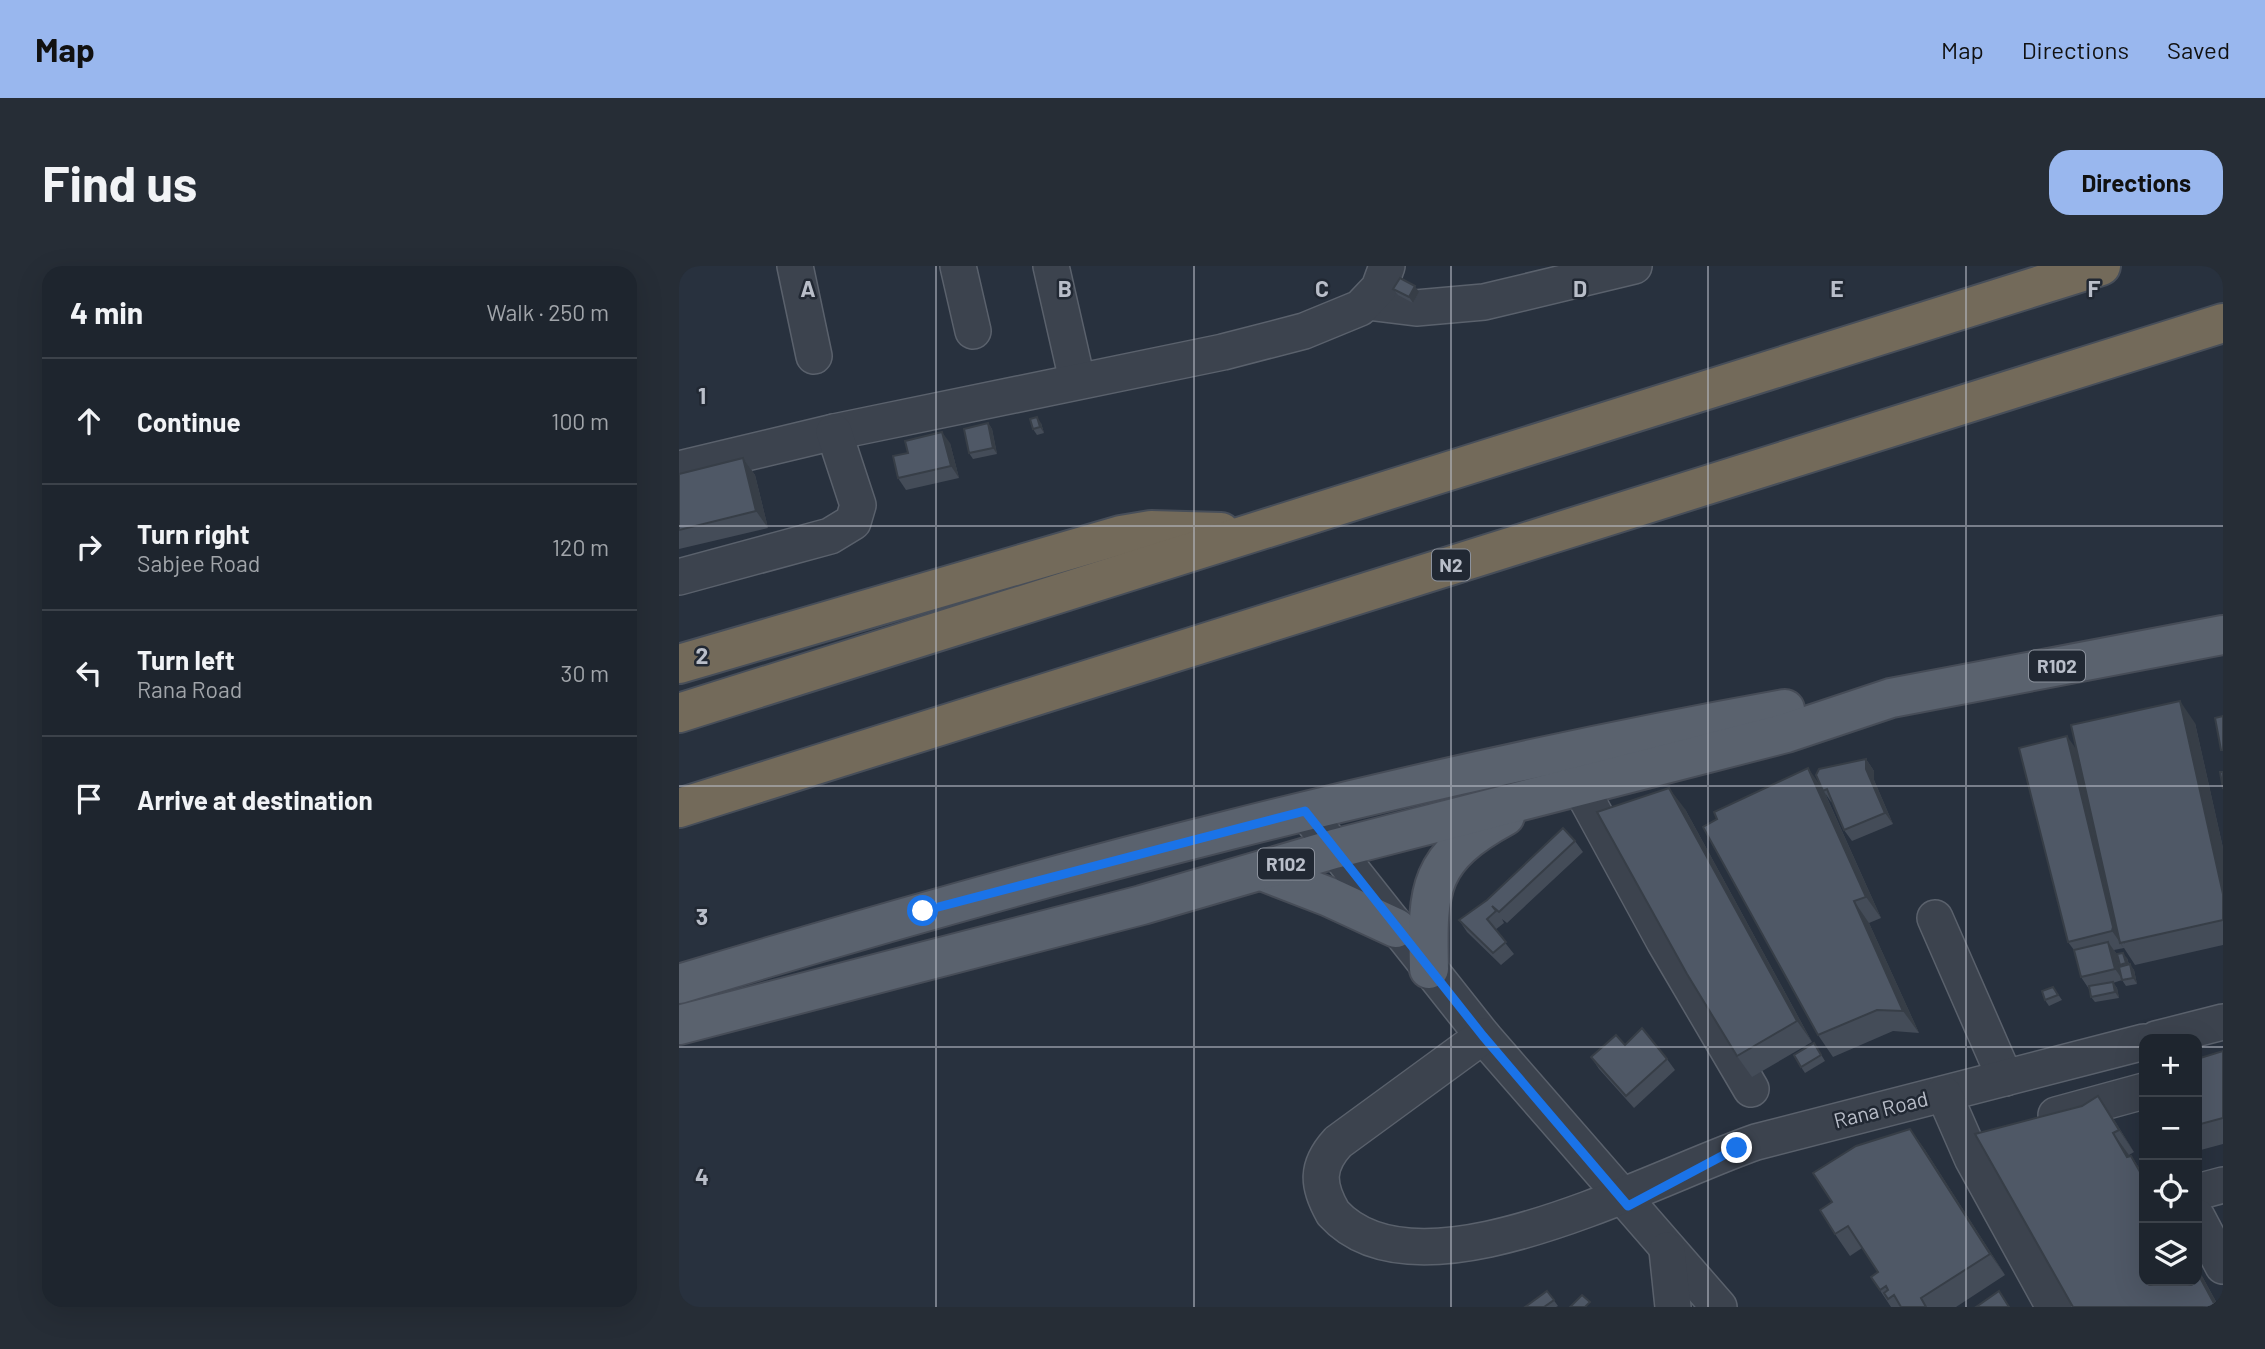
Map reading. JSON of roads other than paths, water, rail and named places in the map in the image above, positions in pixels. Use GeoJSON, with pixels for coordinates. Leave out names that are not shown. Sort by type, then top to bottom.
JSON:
{"type":"FeatureCollection","features":[{"type":"Feature","properties":{"kind":"highway"},"geometry":{"type":"LineString","coordinates":[[679,713],[2101,266]]}},
{"type":"Feature","properties":{"kind":"highway","name":"N2"},"geometry":{"type":"LineString","coordinates":[[679,808],[2223,323]]}},
{"type":"Feature","properties":{"kind":"highway"},"geometry":{"type":"LineString","coordinates":[[679,664],[1121,535],[1179,529],[1245,534]]}},
{"type":"Feature","properties":{"kind":"main road","name":"R102"},"geometry":{"type":"LineString","coordinates":[[679,985],[1001,888],[1305,811],[1720,722],[1822,703],[1891,698],[2223,635]]}},
{"type":"Feature","properties":{"kind":"main road","name":"R102"},"geometry":{"type":"LineString","coordinates":[[679,1025],[1142,905],[1334,849],[1786,733],[1891,698]]}},
{"type":"Feature","properties":{"kind":"main road"},"geometry":{"type":"LineString","coordinates":[[1429,969],[1427,907],[1440,872],[1467,839],[1537,797]]}},
{"type":"Feature","properties":{"kind":"main road"},"geometry":{"type":"LineString","coordinates":[[1262,871],[1396,928]]}},
{"type":"Feature","properties":{"kind":"street"},"geometry":{"type":"LineString","coordinates":[[795,266],[814,356]]}},
{"type":"Feature","properties":{"kind":"street"},"geometry":{"type":"LineString","coordinates":[[958,266],[973,331]]}},
{"type":"Feature","properties":{"kind":"street"},"geometry":{"type":"LineString","coordinates":[[1051,266],[1077,380]]}},
{"type":"Feature","properties":{"kind":"street"},"geometry":{"type":"LineString","coordinates":[[679,470],[834,432],[1223,352],[1304,331],[1341,318],[1367,302],[1379,288],[1387,266]]}},
{"type":"Feature","properties":{"kind":"street"},"geometry":{"type":"LineString","coordinates":[[1367,302],[1416,308],[1484,302],[1633,266]]}},
{"type":"Feature","properties":{"kind":"street"},"geometry":{"type":"LineString","coordinates":[[679,577],[830,536],[853,522],[858,505],[834,432]]}},
{"type":"Feature","properties":{"kind":"street"},"geometry":{"type":"LineString","coordinates":[[1580,787],[1664,941],[1751,1089]]}},
{"type":"Feature","properties":{"kind":"street"},"geometry":{"type":"LineString","coordinates":[[1305,811],[1483,1036],[1628,1206],[1719,1307]]}},
{"type":"Feature","properties":{"kind":"street"},"geometry":{"type":"LineString","coordinates":[[1935,918],[2005,1079]]}},
{"type":"Feature","properties":{"kind":"street","name":"Rana Road"},"geometry":{"type":"LineString","coordinates":[[2177,1034],[2223,1022]]}},
{"type":"Feature","properties":{"kind":"street","name":"Rana Road"},"geometry":{"type":"LineString","coordinates":[[1483,1036],[1338,1142],[1321,1166],[1320,1183],[1327,1202],[1347,1236],[1384,1264],[1430,1274],[1469,1272],[1509,1261],[1628,1206],[1737,1148],[2139,1044]]}},
{"type":"Feature","properties":{"kind":"street"},"geometry":{"type":"LineString","coordinates":[[1944,1094],[1964,1138],[2054,1307]]}},
{"type":"Feature","properties":{"kind":"street"},"geometry":{"type":"LineString","coordinates":[[1964,1138],[2139,1095]]}},
{"type":"Feature","properties":{"kind":"street"},"geometry":{"type":"LineString","coordinates":[[2202,1191],[2223,1185]]}},
{"type":"Feature","properties":{"kind":"street"},"geometry":{"type":"LineString","coordinates":[[2200,1223],[2223,1266]]}},
{"type":"Feature","properties":{"kind":"street"},"geometry":{"type":"LineString","coordinates":[[1667,1250],[1673,1307]]}}]}
